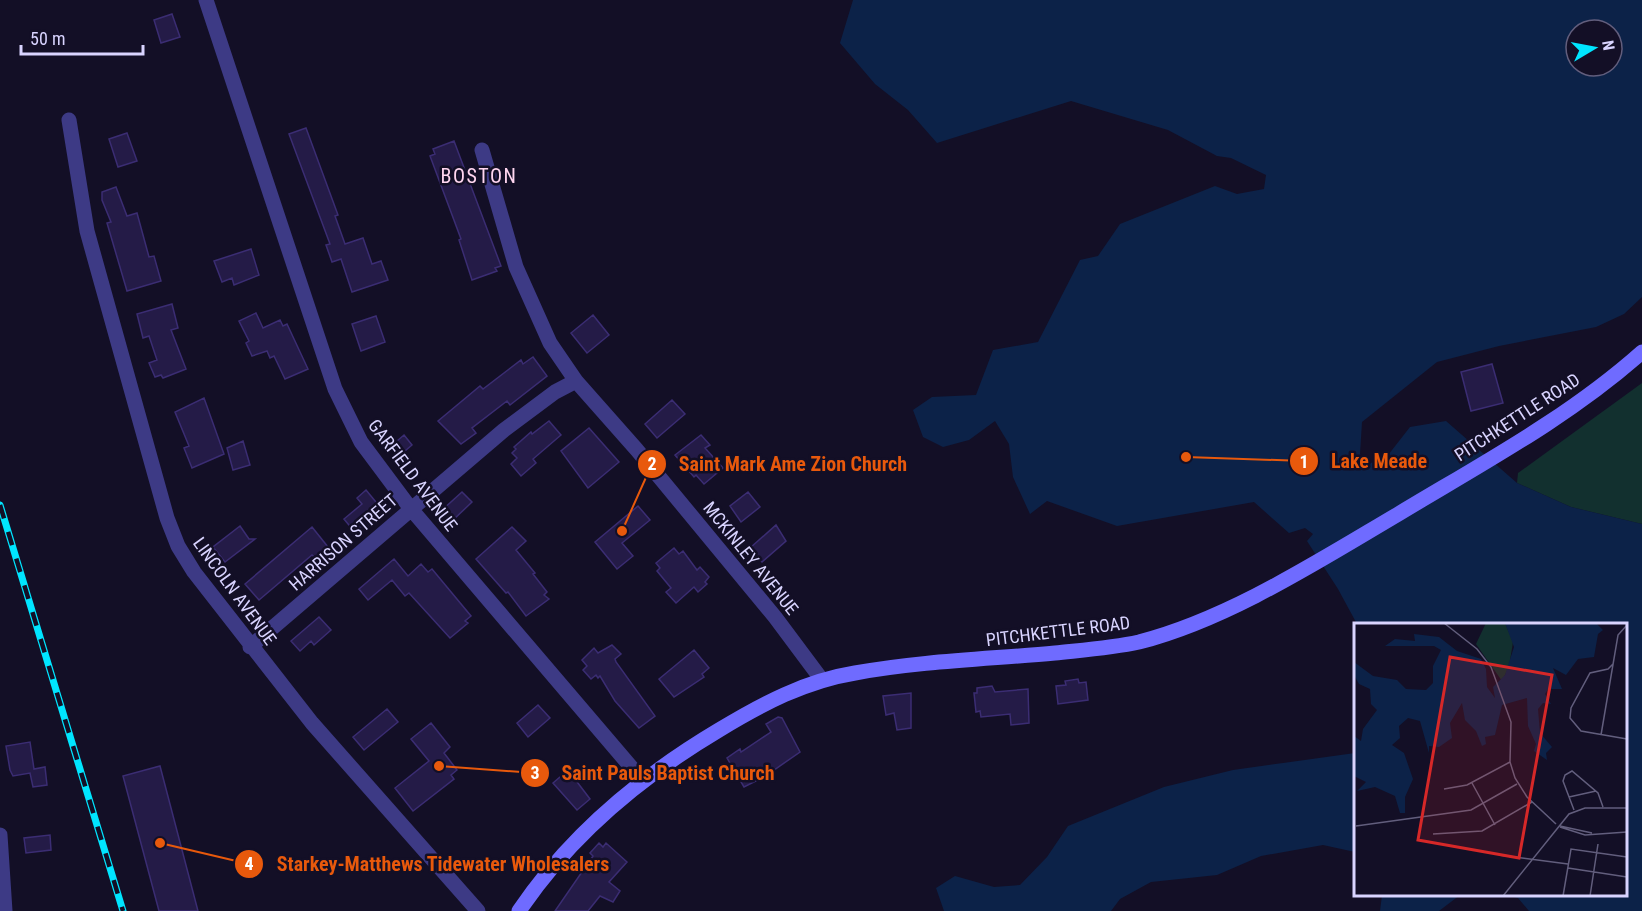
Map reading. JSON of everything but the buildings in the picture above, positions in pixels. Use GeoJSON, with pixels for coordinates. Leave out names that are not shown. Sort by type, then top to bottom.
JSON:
{"type":"FeatureCollection","features":[{"type":"Feature","properties":{"kind":"main road","name":"PITCHKETTLE ROAD"},"geometry":{"type":"LineString","coordinates":[[519,911],[568,847],[598,817],[684,750],[764,703],[822,680],[867,671],[1104,648],[1139,642],[1206,617],[1312,565],[1497,455],[1579,404],[1642,352]]}},
{"type":"Feature","properties":{"kind":"street","name":"GARFIELD AVENUE"},"geometry":{"type":"LineString","coordinates":[[206,0],[336,389],[361,442],[411,509],[643,781]]}},
{"type":"Feature","properties":{"kind":"street","name":"LINCOLN AVENUE"},"geometry":{"type":"LineString","coordinates":[[69,120],[87,231],[166,518],[178,546],[194,573],[250,647],[320,732],[478,911]]}},
{"type":"Feature","properties":{"kind":"street","name":"MCKINLEY AVENUE"},"geometry":{"type":"LineString","coordinates":[[482,150],[516,267],[531,306],[550,343],[576,381],[760,599],[822,680]]}},
{"type":"Feature","properties":{"kind":"street","name":"HARRISON STREET"},"geometry":{"type":"LineString","coordinates":[[250,647],[504,430],[555,392],[576,381]]}},
{"type":"Feature","properties":{"kind":"street"},"geometry":{"type":"LineString","coordinates":[[0,835],[5,911]]}},
{"type":"Feature","properties":{"kind":"green space"},"geometry":{"type":"Polygon","coordinates":[[[1642,383],[1642,524],[1571,507],[1517,483],[1518,473],[1642,383]]]}},
{"type":"Feature","properties":{"kind":"water"},"geometry":{"type":"Polygon","coordinates":[[[853,0],[1642,0],[1642,297],[1624,314],[1596,327],[1499,346],[1437,362],[1362,422],[1360,454],[1367,464],[1385,459],[1410,427],[1446,421],[1517,483],[1571,507],[1642,524],[1642,911],[1529,911],[1518,898],[1510,896],[1627,896],[1627,623],[1356,623],[1307,541],[1313,534],[1305,528],[1289,533],[1254,502],[1117,526],[1047,501],[1030,514],[1013,477],[1009,444],[995,421],[969,440],[943,447],[923,437],[913,410],[932,397],[976,395],[993,350],[1038,342],[1080,260],[1098,256],[1120,224],[1215,186],[1237,194],[1264,189],[1266,175],[1231,158],[1217,156],[1168,130],[1071,101],[937,143],[908,110],[875,84],[840,43],[853,0]]]}},
{"type":"Feature","properties":{"kind":"water"},"geometry":{"type":"Polygon","coordinates":[[[1354,753],[1354,852],[1323,845],[1261,856],[1217,875],[1151,882],[1120,899],[1111,911],[944,911],[936,888],[955,876],[994,887],[1020,885],[1047,857],[1068,826],[1164,787],[1233,770],[1354,753]]]}},
{"type":"Feature","properties":{"kind":"water"},"geometry":{"type":"Polygon","coordinates":[[[1382,896],[1459,896],[1439,911],[1380,911],[1382,896]]]}},
{"type":"Feature","properties":{"kind":"railway"},"geometry":{"type":"LineString","coordinates":[[0,505],[123,911]]}},
{"type":"Feature","properties":{"kind":"place","name":"Lake Meade"},"geometry":{"type":"Point","coordinates":[1186,457]}},
{"type":"Feature","properties":{"kind":"place","name":"Saint Mark Ame Zion Church"},"geometry":{"type":"Point","coordinates":[622,531]}},
{"type":"Feature","properties":{"kind":"place","name":"Saint Pauls Baptist Church"},"geometry":{"type":"Point","coordinates":[439,766]}},
{"type":"Feature","properties":{"kind":"place","name":"Starkey-Matthews Tidewater Wholesalers"},"geometry":{"type":"Point","coordinates":[160,843]}},
{"type":"Feature","properties":{"kind":"district","name":"BOSTON"},"geometry":{"type":"Point","coordinates":[479,176]}}]}
